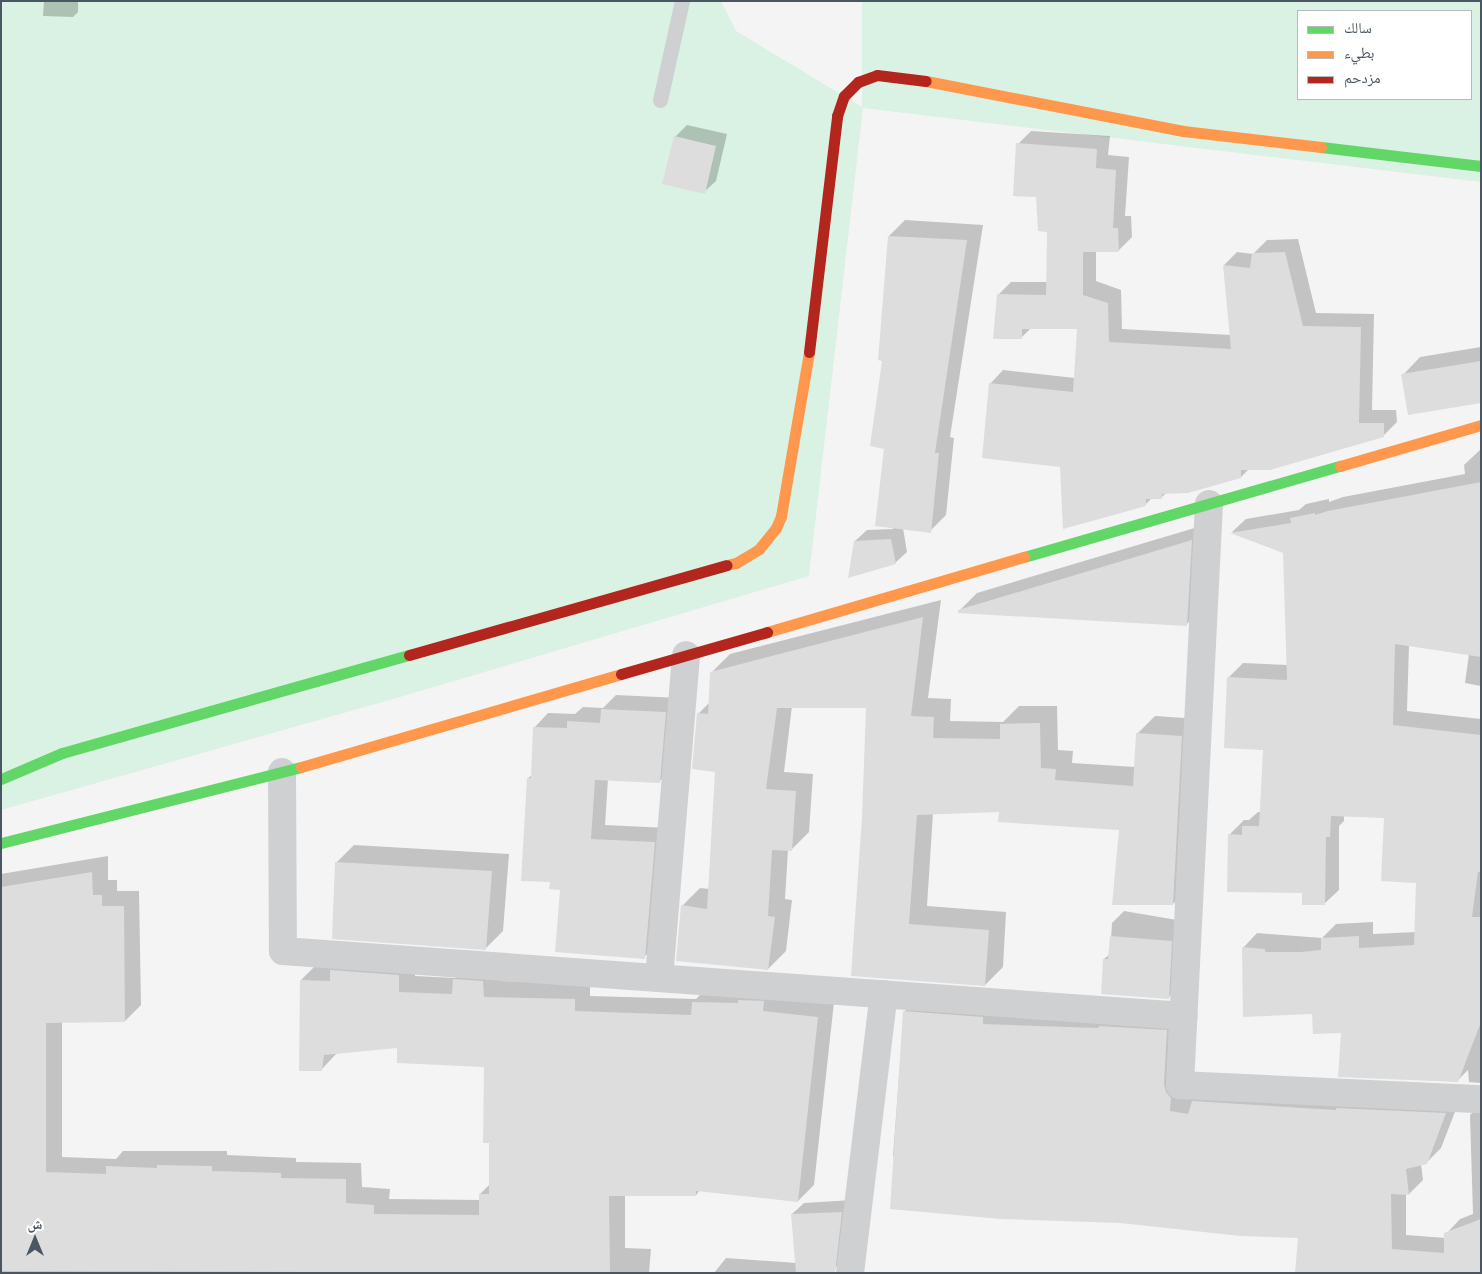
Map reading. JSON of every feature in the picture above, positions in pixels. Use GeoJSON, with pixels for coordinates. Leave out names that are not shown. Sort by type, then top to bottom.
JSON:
{"type":"FeatureCollection","features":[{"type":"Feature","properties":{"kind":"street"},"geometry":{"type":"LineString","coordinates":[[1,779],[71,750],[736,563],[759,549],[769,539],[781,516],[807,368],[837,116],[844,96],[858,82],[878,75],[898,76],[1183,131],[1481,166]]}},
{"type":"Feature","properties":{"kind":"street"},"geometry":{"type":"LineString","coordinates":[[1,843],[282,772],[1481,425]]}},
{"type":"Feature","properties":{"kind":"street"},"geometry":{"type":"LineString","coordinates":[[1209,504],[1180,1085],[1481,1099]]}},
{"type":"Feature","properties":{"kind":"street"},"geometry":{"type":"LineString","coordinates":[[659,978],[686,655]]}},
{"type":"Feature","properties":{"kind":"street"},"geometry":{"type":"LineString","coordinates":[[282,772],[283,951],[1184,1016]]}},
{"type":"Feature","properties":{"kind":"street"},"geometry":{"type":"LineString","coordinates":[[850,1273],[884,994]]}},
{"type":"Feature","properties":{"kind":"lane"},"geometry":{"type":"LineString","coordinates":[[660,100],[682,1]]}},
{"type":"Feature","properties":{"kind":"lane"},"geometry":{"type":"LineString","coordinates":[[1,763],[39,762]]}},
{"type":"Feature","properties":{"kind":"green space"},"geometry":{"type":"Polygon","coordinates":[[[1,1],[721,1],[736,31],[862,107],[862,1],[1481,1],[1481,182],[863,108],[809,576],[393,699],[1,810],[1,1]]]}},
{"type":"Feature","properties":{"kind":"building"},"geometry":{"type":"Polygon","coordinates":[[[674,136],[716,146],[705,194],[662,184],[674,136]]]}},
{"type":"Feature","properties":{"kind":"building"},"geometry":{"type":"Polygon","coordinates":[[[1016,143],[1097,149],[1096,168],[1116,170],[1113,228],[1118,228],[1119,252],[1083,252],[1083,295],[1108,303],[1109,342],[1231,349],[1223,265],[1250,268],[1252,253],[1285,252],[1303,326],[1361,327],[1359,423],[1384,423],[1384,437],[1270,470],[1241,470],[1241,478],[1188,493],[1162,494],[1162,499],[1146,499],[1146,506],[1063,529],[1060,467],[982,458],[989,383],[1073,392],[1077,329],[1022,329],[1022,339],[993,339],[997,294],[1046,295],[1047,232],[1038,231],[1036,197],[1013,196],[1016,143]]]}},
{"type":"Feature","properties":{"kind":"building"},"geometry":{"type":"Polygon","coordinates":[[[888,236],[967,240],[935,453],[939,453],[931,533],[875,526],[884,449],[870,446],[882,361],[878,360],[888,236]]]}},
{"type":"Feature","properties":{"kind":"building"},"geometry":{"type":"Polygon","coordinates":[[[1481,361],[1481,403],[1408,415],[1401,374],[1481,361]]]}},
{"type":"Feature","properties":{"kind":"building"},"geometry":{"type":"Polygon","coordinates":[[[1481,482],[1481,657],[1395,644],[1393,725],[1481,735],[1481,872],[1478,872],[1472,917],[1481,917],[1481,1022],[1458,1082],[1338,1077],[1341,1033],[1313,1034],[1312,1014],[1243,1017],[1242,947],[1265,949],[1265,952],[1301,952],[1321,950],[1321,938],[1359,936],[1359,948],[1414,945],[1416,883],[1381,881],[1384,818],[1331,816],[1330,837],[1326,837],[1325,905],[1302,905],[1302,893],[1227,892],[1228,834],[1242,835],[1242,826],[1259,826],[1263,750],[1224,748],[1227,677],[1287,680],[1283,553],[1230,533],[1291,523],[1290,518],[1315,513],[1315,515],[1481,482]]]}},
{"type":"Feature","properties":{"kind":"building"},"geometry":{"type":"Polygon","coordinates":[[[891,539],[896,564],[848,578],[854,541],[891,539]]]}},
{"type":"Feature","properties":{"kind":"building"},"geometry":{"type":"Polygon","coordinates":[[[1192,540],[1187,626],[958,613],[958,610],[1192,540]]]}},
{"type":"Feature","properties":{"kind":"building"},"geometry":{"type":"Polygon","coordinates":[[[923,617],[911,716],[934,717],[933,738],[1000,739],[1000,724],[1040,723],[1041,768],[1056,769],[1055,780],[1133,786],[1136,733],[1182,736],[1173,905],[1112,905],[1119,830],[998,822],[999,812],[917,815],[909,924],[989,930],[985,986],[851,976],[862,817],[866,708],[777,708],[766,789],[796,791],[792,851],[772,850],[768,916],[775,917],[768,970],[676,961],[681,905],[707,909],[715,772],[692,769],[697,713],[708,714],[710,672],[923,617]]]}},
{"type":"Feature","properties":{"kind":"building"},"geometry":{"type":"Polygon","coordinates":[[[601,709],[666,712],[660,783],[595,780],[591,839],[655,842],[645,959],[555,952],[560,890],[549,889],[550,882],[521,881],[527,778],[531,778],[533,727],[567,728],[567,721],[600,723],[601,709]]]}},
{"type":"Feature","properties":{"kind":"building"},"geometry":{"type":"Polygon","coordinates":[[[335,862],[492,871],[486,950],[332,939],[335,862]]]}},
{"type":"Feature","properties":{"kind":"building"},"geometry":{"type":"Polygon","coordinates":[[[92,872],[93,895],[102,895],[102,906],[124,906],[125,1022],[46,1023],[46,1172],[106,1174],[106,1166],[157,1168],[157,1165],[212,1166],[212,1171],[281,1173],[281,1178],[346,1179],[346,1203],[374,1205],[374,1214],[479,1215],[479,1194],[489,1194],[489,1143],[483,1143],[484,1067],[397,1063],[397,1048],[324,1055],[322,1071],[299,1071],[300,980],[330,981],[330,970],[399,975],[399,992],[452,994],[453,979],[483,981],[484,997],[575,999],[575,1011],[691,1015],[692,1002],[738,1003],[738,1000],[764,1001],[763,1011],[818,1017],[798,1202],[696,1191],[696,1196],[609,1196],[610,1273],[1,1271],[1,887],[92,872]]]}},
{"type":"Feature","properties":{"kind":"building"},"geometry":{"type":"Polygon","coordinates":[[[1110,936],[1172,941],[1169,999],[1101,994],[1103,959],[1108,959],[1110,936]]]}},
{"type":"Feature","properties":{"kind":"building"},"geometry":{"type":"Polygon","coordinates":[[[903,1011],[983,1017],[983,1024],[1098,1028],[1099,1026],[1167,1030],[1164,1084],[1166,1092],[1171,1098],[1170,1111],[1188,1114],[1192,1101],[1336,1110],[1336,1108],[1446,1113],[1427,1164],[1406,1169],[1409,1195],[1391,1194],[1392,1249],[1444,1253],[1444,1233],[1481,1219],[1481,1273],[1295,1273],[1298,1238],[1241,1236],[1120,1223],[1001,1219],[890,1209],[903,1011]]]}},
{"type":"Feature","properties":{"kind":"building"},"geometry":{"type":"Polygon","coordinates":[[[842,1212],[835,1273],[796,1273],[791,1214],[842,1212]]]}},
{"type":"Feature","properties":{"kind":"traffic: fast"},"geometry":{"type":"LineString","coordinates":[[1321,147],[1481,166]]}},
{"type":"Feature","properties":{"kind":"traffic: fast"},"geometry":{"type":"LineString","coordinates":[[1024,557],[1340,466]]}},
{"type":"Feature","properties":{"kind":"traffic: fast"},"geometry":{"type":"LineString","coordinates":[[1,779],[62,753],[409,655]]}},
{"type":"Feature","properties":{"kind":"traffic: fast"},"geometry":{"type":"LineString","coordinates":[[1,843],[301,767]]}},
{"type":"Feature","properties":{"kind":"traffic: slow"},"geometry":{"type":"LineString","coordinates":[[926,81],[1183,131],[1321,147]]}},
{"type":"Feature","properties":{"kind":"traffic: slow"},"geometry":{"type":"LineString","coordinates":[[727,565],[736,563],[759,549],[776,528],[781,516],[809,352]]}},
{"type":"Feature","properties":{"kind":"traffic: slow"},"geometry":{"type":"LineString","coordinates":[[1340,466],[1481,425]]}},
{"type":"Feature","properties":{"kind":"traffic: slow"},"geometry":{"type":"LineString","coordinates":[[767,632],[1024,557]]}},
{"type":"Feature","properties":{"kind":"traffic: slow"},"geometry":{"type":"LineString","coordinates":[[301,767],[621,674]]}},
{"type":"Feature","properties":{"kind":"traffic: jam"},"geometry":{"type":"LineString","coordinates":[[809,352],[837,116],[844,96],[858,82],[877,75],[926,81]]}},
{"type":"Feature","properties":{"kind":"traffic: jam"},"geometry":{"type":"LineString","coordinates":[[409,655],[727,565]]}},
{"type":"Feature","properties":{"kind":"traffic: jam"},"geometry":{"type":"LineString","coordinates":[[621,674],[767,632]]}}]}
